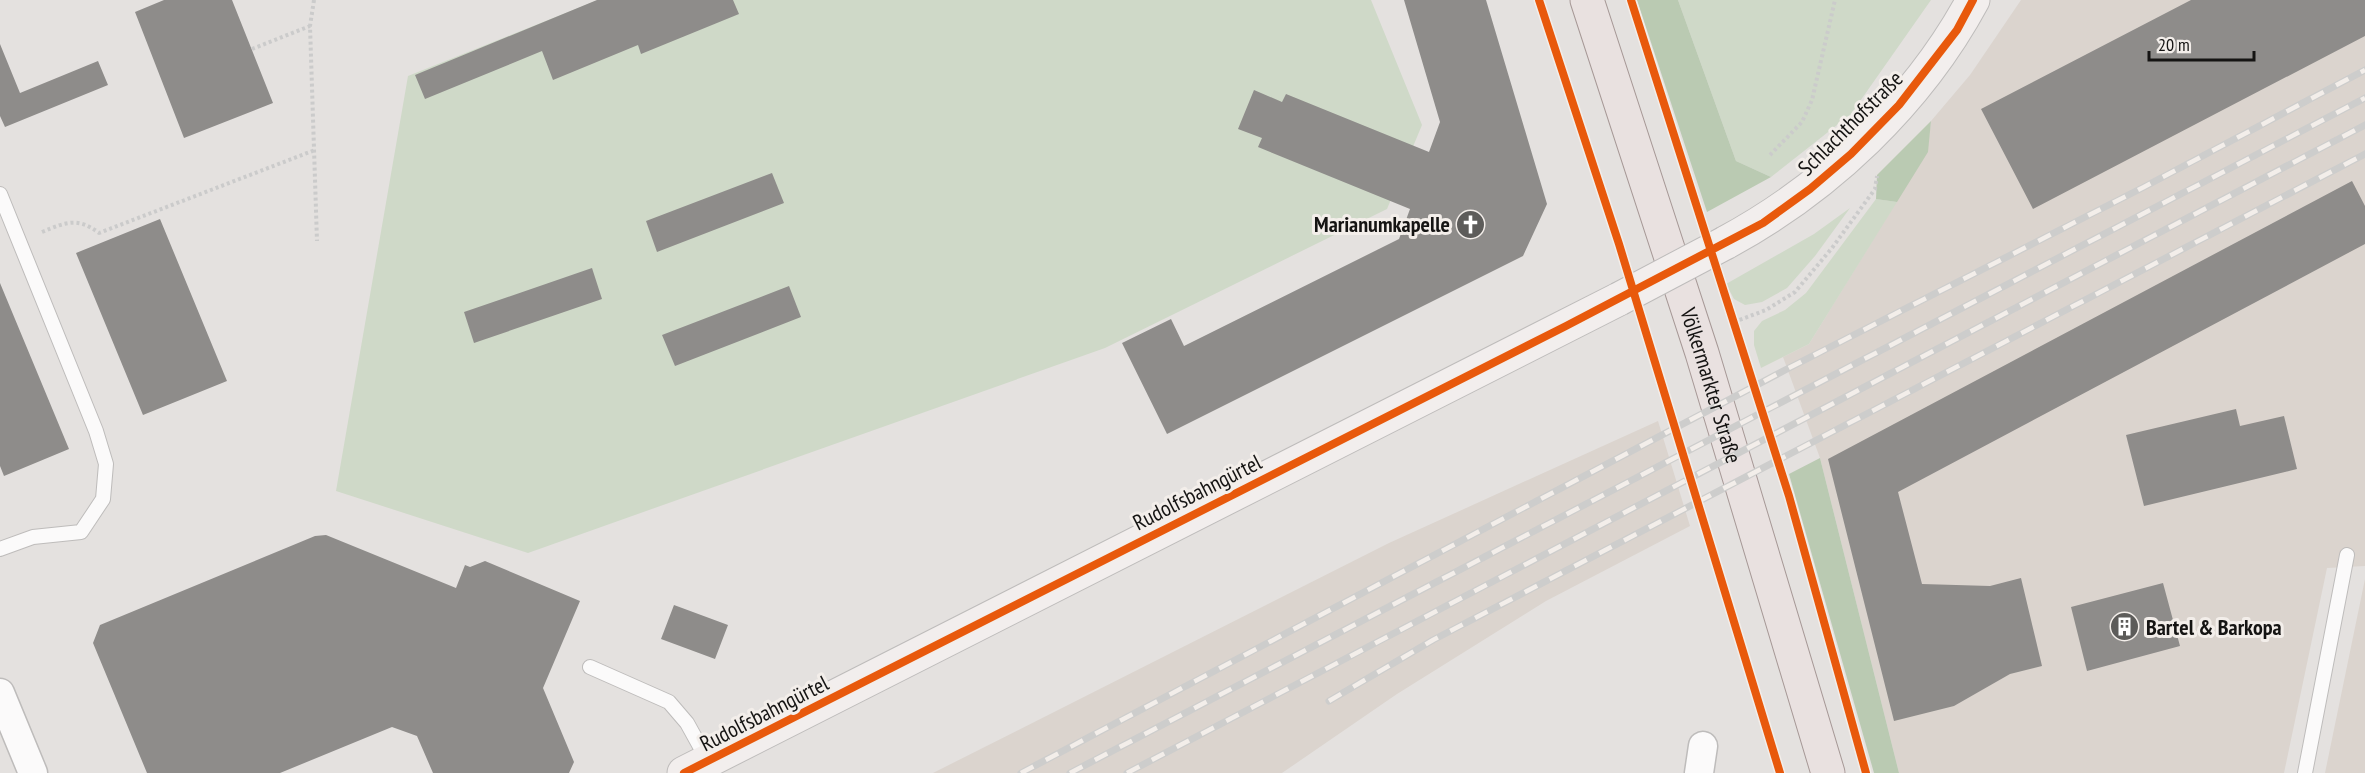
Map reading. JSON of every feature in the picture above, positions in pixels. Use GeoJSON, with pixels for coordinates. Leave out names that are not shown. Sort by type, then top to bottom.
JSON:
{"type":"FeatureCollection","features":[{"type":"Feature","properties":{"kind":"main road","name":"Völkermarkter Straße"},"geometry":{"type":"LineString","coordinates":[[1587,0],[1702,353],[1828,773]]}},
{"type":"Feature","properties":{"kind":"street","name":"Schlachthofstraße"},"geometry":{"type":"LineString","coordinates":[[1725,243],[1763,223],[1810,189],[1851,154],[1899,105],[1957,30],[1973,0]]}},
{"type":"Feature","properties":{"kind":"street","name":"Rudolfsbahngürtel"},"geometry":{"type":"LineString","coordinates":[[702,769],[1725,243]]}},
{"type":"Feature","properties":{"kind":"street"},"geometry":{"type":"LineString","coordinates":[[0,693],[33,773]]}},
{"type":"Feature","properties":{"kind":"lane"},"geometry":{"type":"LineString","coordinates":[[0,194],[96,431],[106,464],[103,499],[81,532],[33,537],[0,549]]}},
{"type":"Feature","properties":{"kind":"lane"},"geometry":{"type":"LineString","coordinates":[[2306,773],[2347,555]]}},
{"type":"Feature","properties":{"kind":"lane"},"geometry":{"type":"LineString","coordinates":[[590,667],[669,702],[687,723],[702,769]]}},
{"type":"Feature","properties":{"kind":"path"},"geometry":{"type":"LineString","coordinates":[[314,0],[310,26],[317,241]]}},
{"type":"Feature","properties":{"kind":"path"},"geometry":{"type":"LineString","coordinates":[[1770,155],[1802,122],[1812,100],[1834,0]]}},
{"type":"Feature","properties":{"kind":"path"},"geometry":{"type":"LineString","coordinates":[[252,49],[310,26]]}},
{"type":"Feature","properties":{"kind":"path"},"geometry":{"type":"LineString","coordinates":[[19,242],[58,226],[75,222],[88,224],[99,234],[315,150]]}},
{"type":"Feature","properties":{"kind":"path"},"geometry":{"type":"LineString","coordinates":[[1734,322],[1766,310],[1795,292],[1832,248],[1875,189],[1877,175]]}},
{"type":"Feature","properties":{"kind":"path"},"geometry":{"type":"LineString","coordinates":[[1730,311],[1737,333]]}},
{"type":"Feature","properties":{"kind":"shaded area"},"geometry":{"type":"Polygon","coordinates":[[[2021,0],[2365,0],[2365,566],[2327,568],[2284,773],[1899,773],[1820,458],[1783,357],[1809,344],[1927,152],[1931,121],[1970,75],[2021,0]]]}},
{"type":"Feature","properties":{"kind":"shaded area"},"geometry":{"type":"Polygon","coordinates":[[[1658,421],[1690,526],[1546,601],[1397,694],[1282,773],[933,773],[1389,543],[1658,421]]]}},
{"type":"Feature","properties":{"kind":"shaded area"},"geometry":{"type":"Polygon","coordinates":[[[2365,579],[2365,773],[2325,773],[2365,579]]]}},
{"type":"Feature","properties":{"kind":"green space"},"geometry":{"type":"Polygon","coordinates":[[[598,0],[1371,0],[1422,125],[1387,209],[1105,348],[528,553],[336,491],[408,76],[598,0]]]}},
{"type":"Feature","properties":{"kind":"green space"},"geometry":{"type":"Polygon","coordinates":[[[1637,0],[1678,0],[1736,161],[1771,177],[1707,212],[1637,0]]]}},
{"type":"Feature","properties":{"kind":"green space"},"geometry":{"type":"Polygon","coordinates":[[[1678,0],[1931,0],[1851,114],[1771,177],[1736,161],[1678,0]]]}},
{"type":"Feature","properties":{"kind":"green space"},"geometry":{"type":"Polygon","coordinates":[[[1931,121],[1928,152],[1897,202],[1876,199],[1877,175],[1931,121]]]}},
{"type":"Feature","properties":{"kind":"green space"},"geometry":{"type":"Polygon","coordinates":[[[1876,199],[1897,202],[1809,344],[1761,368],[1754,345],[1754,331],[1762,321],[1785,310],[1806,293],[1876,199]]]}},
{"type":"Feature","properties":{"kind":"green space"},"geometry":{"type":"Polygon","coordinates":[[[1850,208],[1815,256],[1787,288],[1762,302],[1745,305],[1734,299],[1726,284],[1814,234],[1850,208]]]}},
{"type":"Feature","properties":{"kind":"green space"},"geometry":{"type":"Polygon","coordinates":[[[1820,458],[1899,773],[1874,773],[1789,474],[1820,458]]]}},
{"type":"Feature","properties":{"kind":"building"},"geometry":{"type":"Polygon","coordinates":[[[164,0],[232,0],[273,103],[184,138],[135,12],[164,0]]]}},
{"type":"Feature","properties":{"kind":"building"},"geometry":{"type":"Polygon","coordinates":[[[597,0],[733,0],[739,14],[641,54],[638,45],[553,80],[542,51],[425,99],[415,75],[597,0]]]}},
{"type":"Feature","properties":{"kind":"building","name":"Marianumkapelle"},"geometry":{"type":"Polygon","coordinates":[[[1404,0],[1486,0],[1547,204],[1523,256],[1167,434],[1122,343],[1171,319],[1184,346],[1399,239],[1410,209],[1258,147],[1262,138],[1238,129],[1254,90],[1282,102],[1286,94],[1429,152],[1440,122],[1404,0]]]}},
{"type":"Feature","properties":{"kind":"building"},"geometry":{"type":"Polygon","coordinates":[[[2191,0],[2365,0],[2365,36],[2033,209],[1981,109],[2191,0]]]}},
{"type":"Feature","properties":{"kind":"building"},"geometry":{"type":"Polygon","coordinates":[[[0,44],[20,93],[98,61],[108,85],[5,127],[0,116],[0,44]]]}},
{"type":"Feature","properties":{"kind":"building"},"geometry":{"type":"Polygon","coordinates":[[[772,173],[784,203],[657,252],[646,221],[772,173]]]}},
{"type":"Feature","properties":{"kind":"building"},"geometry":{"type":"Polygon","coordinates":[[[2352,181],[2365,206],[2365,244],[1898,492],[1922,584],[1990,586],[2021,578],[2042,666],[2010,674],[1954,706],[1894,721],[1828,459],[2352,181]]]}},
{"type":"Feature","properties":{"kind":"building"},"geometry":{"type":"Polygon","coordinates":[[[160,219],[227,381],[143,415],[76,253],[160,219]]]}},
{"type":"Feature","properties":{"kind":"building"},"geometry":{"type":"Polygon","coordinates":[[[592,268],[602,299],[474,343],[464,312],[592,268]]]}},
{"type":"Feature","properties":{"kind":"building"},"geometry":{"type":"Polygon","coordinates":[[[0,283],[69,449],[4,476],[0,466],[0,283]]]}},
{"type":"Feature","properties":{"kind":"building"},"geometry":{"type":"Polygon","coordinates":[[[789,286],[801,317],[675,366],[662,335],[789,286]]]}},
{"type":"Feature","properties":{"kind":"building"},"geometry":{"type":"Polygon","coordinates":[[[2236,409],[2240,426],[2284,416],[2297,469],[2144,506],[2126,435],[2236,409]]]}},
{"type":"Feature","properties":{"kind":"building"},"geometry":{"type":"Polygon","coordinates":[[[326,535],[456,588],[465,565],[470,567],[485,561],[580,601],[543,688],[574,762],[569,773],[433,773],[417,736],[392,727],[280,773],[147,773],[93,643],[100,625],[315,536],[326,535]]]}},
{"type":"Feature","properties":{"kind":"building","name":"Bartel & Barkopa"},"geometry":{"type":"Polygon","coordinates":[[[2163,583],[2180,646],[2087,671],[2071,607],[2163,583]]]}},
{"type":"Feature","properties":{"kind":"building"},"geometry":{"type":"Polygon","coordinates":[[[674,605],[728,625],[715,659],[661,639],[674,605]]]}},
{"type":"Feature","properties":{"kind":"railway"},"geometry":{"type":"LineString","coordinates":[[1021,773],[1787,369],[2144,187],[2365,70]]}},
{"type":"Feature","properties":{"kind":"railway"},"geometry":{"type":"LineString","coordinates":[[1070,773],[2365,98]]}},
{"type":"Feature","properties":{"kind":"railway"},"geometry":{"type":"LineString","coordinates":[[1127,773],[2365,125]]}},
{"type":"Feature","properties":{"kind":"railway"},"geometry":{"type":"LineString","coordinates":[[1329,701],[1433,640],[2365,154]]}},
{"type":"Feature","properties":{"kind":"cycle path"},"geometry":{"type":"LineString","coordinates":[[1539,0],[1619,244],[1780,773]]}},
{"type":"Feature","properties":{"kind":"cycle path"},"geometry":{"type":"LineString","coordinates":[[1631,0],[1789,496],[1866,773]]}},
{"type":"Feature","properties":{"kind":"cycle path"},"geometry":{"type":"LineString","coordinates":[[684,773],[1566,326],[1763,223],[1810,189],[1851,154],[1899,105],[1957,30],[1973,0]]}},
{"type":"Feature","properties":{"kind":"place","name":"Marianumkapelle"},"geometry":{"type":"Point","coordinates":[1471,224]}},
{"type":"Feature","properties":{"kind":"place","name":"Bartel & Barkopa"},"geometry":{"type":"Point","coordinates":[2125,627]}}]}
